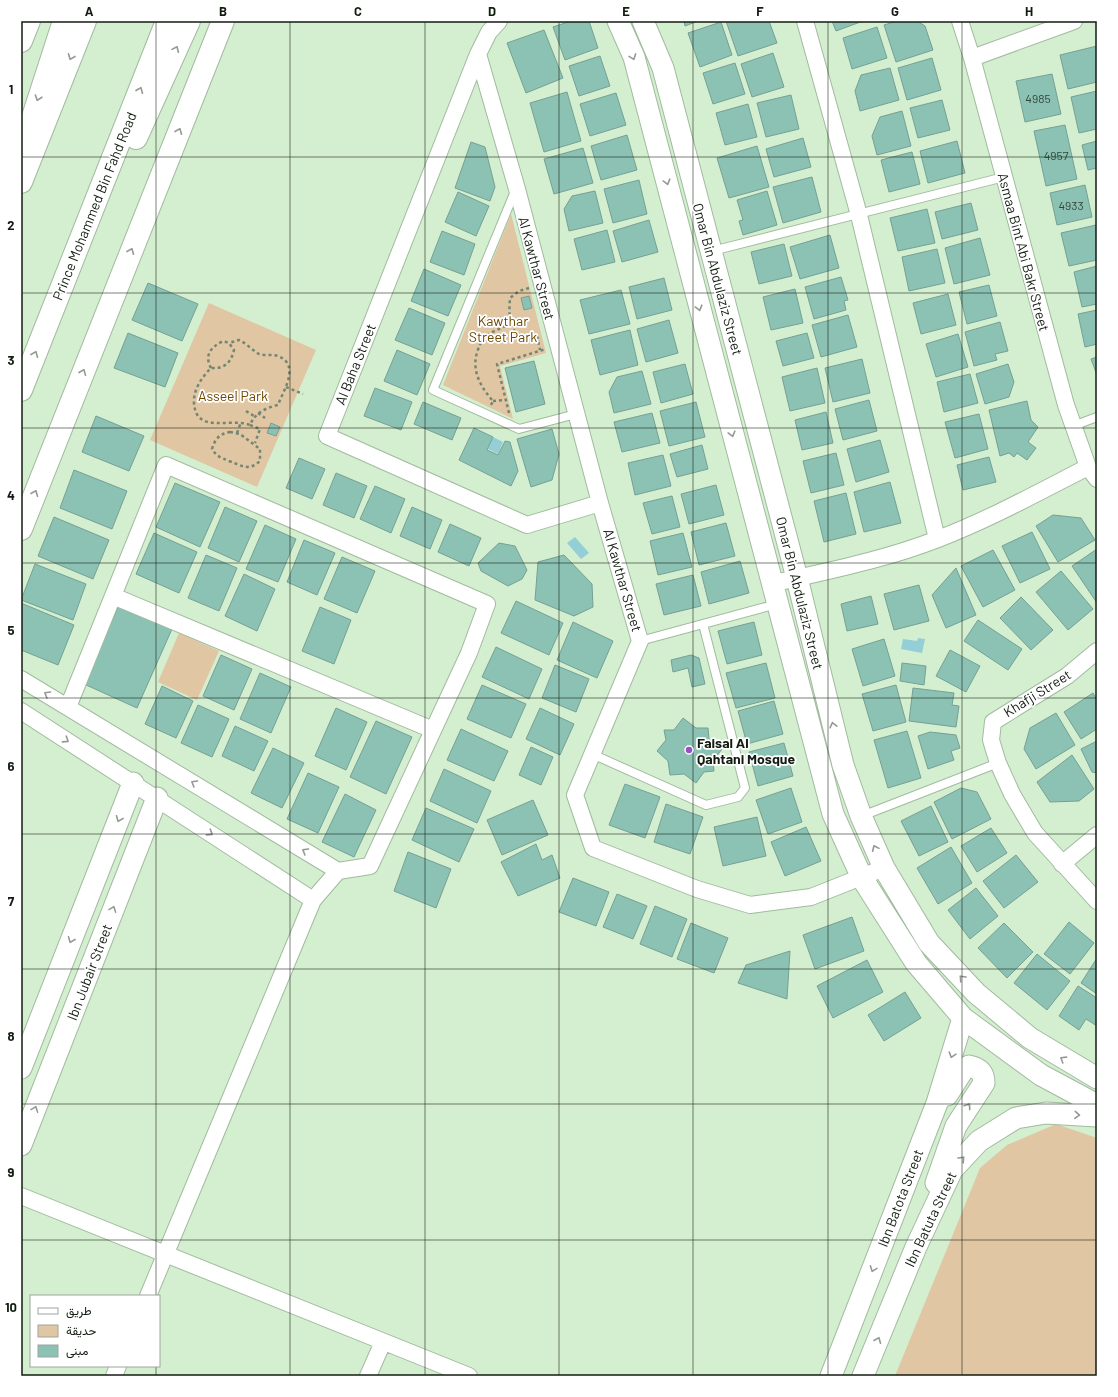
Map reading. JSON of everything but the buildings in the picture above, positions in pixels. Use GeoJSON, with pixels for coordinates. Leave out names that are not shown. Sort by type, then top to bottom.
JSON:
{"type":"FeatureCollection","features":[{"type":"Feature","properties":{"kind":"main road"},"geometry":{"type":"LineString","coordinates":[[21,41],[29,21]]}},
{"type":"Feature","properties":{"kind":"main road"},"geometry":{"type":"LineString","coordinates":[[21,154],[64,21]]}},
{"type":"Feature","properties":{"kind":"main road"},"geometry":{"type":"LineString","coordinates":[[21,182],[85,21]]}},
{"type":"Feature","properties":{"kind":"main road","name":"Prince Mohammed Bin Fahd Road"},"geometry":{"type":"LineString","coordinates":[[21,390],[167,21]]}},
{"type":"Feature","properties":{"kind":"main road"},"geometry":{"type":"LineString","coordinates":[[84,233],[108,200],[189,21]]}},
{"type":"Feature","properties":{"kind":"main road"},"geometry":{"type":"LineString","coordinates":[[21,529],[223,21]]}},
{"type":"Feature","properties":{"kind":"street","name":"Al Baha Street"},"geometry":{"type":"LineString","coordinates":[[498,21],[489,32],[478,54],[327,436],[527,525],[600,503]]}},
{"type":"Feature","properties":{"kind":"street"},"geometry":{"type":"LineString","coordinates":[[618,21],[634,57],[771,584],[778,604],[833,814],[862,878],[916,963],[963,1018],[1041,1075],[1097,1105]]}},
{"type":"Feature","properties":{"kind":"street","name":"Omar Bin Abdulaziz Street"},"geometry":{"type":"LineString","coordinates":[[644,21],[663,68],[796,578],[843,765],[861,816],[884,868],[929,943],[976,993],[1030,1038],[1097,1078]]}},
{"type":"Feature","properties":{"kind":"street"},"geometry":{"type":"LineString","coordinates":[[805,21],[860,215],[937,540]]}},
{"type":"Feature","properties":{"kind":"street","name":"Asmaa Bint Abi Bakr Street"},"geometry":{"type":"LineString","coordinates":[[960,21],[972,58],[1073,426],[1093,473]]}},
{"type":"Feature","properties":{"kind":"street"},"geometry":{"type":"LineString","coordinates":[[972,58],[1074,21]]}},
{"type":"Feature","properties":{"kind":"street","name":"Al Kawthar Street"},"geometry":{"type":"LineString","coordinates":[[478,54],[517,189],[600,503],[640,641],[575,795],[593,848],[697,889],[750,905],[811,897],[884,868]]}},
{"type":"Feature","properties":{"kind":"street"},"geometry":{"type":"LineString","coordinates":[[21,679],[338,871],[370,866],[469,653],[487,604],[166,465],[68,707]]}},
{"type":"Feature","properties":{"kind":"street"},"geometry":{"type":"LineString","coordinates":[[771,584],[868,562],[937,540],[1093,473]]}},
{"type":"Feature","properties":{"kind":"street"},"geometry":{"type":"LineString","coordinates":[[113,596],[433,730]]}},
{"type":"Feature","properties":{"kind":"street","name":"Khafji Street"},"geometry":{"type":"LineString","coordinates":[[1097,651],[1067,676],[993,722],[991,740],[998,763],[1012,794],[1035,833],[1097,901]]}},
{"type":"Feature","properties":{"kind":"street"},"geometry":{"type":"LineString","coordinates":[[21,711],[313,900]]}},
{"type":"Feature","properties":{"kind":"street","name":"Ibn Jubair Street"},"geometry":{"type":"LineString","coordinates":[[21,1068],[133,783]]}},
{"type":"Feature","properties":{"kind":"street","name":"Ibn Jubair Street"},"geometry":{"type":"LineString","coordinates":[[21,1145],[157,798]]}},
{"type":"Feature","properties":{"kind":"street"},"geometry":{"type":"LineString","coordinates":[[1062,864],[1097,836]]}},
{"type":"Feature","properties":{"kind":"street"},"geometry":{"type":"LineString","coordinates":[[148,1295],[313,900],[338,871]]}},
{"type":"Feature","properties":{"kind":"street","name":"Ibn Batota Street"},"geometry":{"type":"LineString","coordinates":[[831,1376],[937,1103],[963,1018]]}},
{"type":"Feature","properties":{"kind":"street"},"geometry":{"type":"LineString","coordinates":[[916,1247],[947,1149],[956,1126],[968,1105],[984,1083],[984,1075],[980,1071],[969,1066],[963,1070],[927,1128]]}},
{"type":"Feature","properties":{"kind":"street","name":"Ibn Batuta Street"},"geometry":{"type":"LineString","coordinates":[[864,1376],[916,1247],[952,1170],[979,1140],[1016,1118],[1046,1112],[1097,1116]]}},
{"type":"Feature","properties":{"kind":"street"},"geometry":{"type":"LineString","coordinates":[[21,1196],[469,1376]]}},
{"type":"Feature","properties":{"kind":"street"},"geometry":{"type":"LineString","coordinates":[[368,1376],[383,1342]]}},
{"type":"Feature","properties":{"kind":"lane"},"geometry":{"type":"LineString","coordinates":[[711,251],[860,215],[1004,177]]}},
{"type":"Feature","properties":{"kind":"lane"},"geometry":{"type":"LineString","coordinates":[[517,189],[433,390],[519,429],[576,414]]}},
{"type":"Feature","properties":{"kind":"lane"},"geometry":{"type":"LineString","coordinates":[[1073,426],[1097,417]]}},
{"type":"Feature","properties":{"kind":"lane"},"geometry":{"type":"LineString","coordinates":[[640,641],[778,604]]}},
{"type":"Feature","properties":{"kind":"lane"},"geometry":{"type":"LineString","coordinates":[[592,754],[706,805],[738,797],[745,788],[703,624]]}},
{"type":"Feature","properties":{"kind":"lane"},"geometry":{"type":"LineString","coordinates":[[861,816],[998,763]]}},
{"type":"Feature","properties":{"kind":"path"},"geometry":{"type":"LineString","coordinates":[[532,288],[519,291],[510,298],[510,324],[517,334],[527,338],[545,334]]}},
{"type":"Feature","properties":{"kind":"path"},"geometry":{"type":"LineString","coordinates":[[493,401],[484,391],[477,376],[474,358],[482,339],[496,330],[510,324]]}},
{"type":"Feature","properties":{"kind":"path"},"geometry":{"type":"LineString","coordinates":[[537,336],[540,350]]}},
{"type":"Feature","properties":{"kind":"path"},"geometry":{"type":"LineString","coordinates":[[211,368],[207,362],[208,355],[212,349],[223,341],[229,342],[239,340],[259,354],[278,357],[288,366],[290,374],[278,405],[262,410],[254,416],[250,425]]}},
{"type":"Feature","properties":{"kind":"path"},"geometry":{"type":"LineString","coordinates":[[229,342],[234,350],[230,362],[219,369],[211,368],[204,374],[194,396],[194,406],[198,416],[204,421],[213,424],[228,421],[241,422],[260,429],[255,443]]}},
{"type":"Feature","properties":{"kind":"path"},"geometry":{"type":"LineString","coordinates":[[513,427],[497,364],[540,350],[558,346]]}},
{"type":"Feature","properties":{"kind":"path"},"geometry":{"type":"LineString","coordinates":[[286,387],[302,394]]}},
{"type":"Feature","properties":{"kind":"path"},"geometry":{"type":"LineString","coordinates":[[493,401],[506,400]]}},
{"type":"Feature","properties":{"kind":"path"},"geometry":{"type":"LineString","coordinates":[[488,415],[493,401]]}},
{"type":"Feature","properties":{"kind":"path"},"geometry":{"type":"LineString","coordinates":[[246,411],[254,416]]}},
{"type":"Feature","properties":{"kind":"path"},"geometry":{"type":"LineString","coordinates":[[258,413],[265,418]]}},
{"type":"Feature","properties":{"kind":"path"},"geometry":{"type":"LineString","coordinates":[[237,433],[241,422]]}},
{"type":"Feature","properties":{"kind":"path"},"geometry":{"type":"LineString","coordinates":[[224,433],[237,433],[255,443],[260,449],[260,461],[254,466],[243,468],[216,456],[212,449],[218,436],[224,433]]}},
{"type":"Feature","properties":{"kind":"green space","name":"Kawthar Street Park"},"geometry":{"type":"Polygon","coordinates":[[[511,214],[546,353],[500,366],[513,419],[443,385],[511,214]]]}},
{"type":"Feature","properties":{"kind":"green space","name":"Asseel Park"},"geometry":{"type":"Polygon","coordinates":[[[209,303],[316,350],[257,487],[150,440],[209,303]]]}},
{"type":"Feature","properties":{"kind":"green space"},"geometry":{"type":"Polygon","coordinates":[[[179,633],[219,651],[197,700],[158,682],[179,633]]]}},
{"type":"Feature","properties":{"kind":"green space"},"geometry":{"type":"Polygon","coordinates":[[[1056,1124],[1097,1138],[1097,1376],[895,1376],[980,1168],[1007,1145],[1056,1124]]]}},
{"type":"Feature","properties":{"kind":"water"},"geometry":{"type":"Polygon","coordinates":[[[493,437],[503,442],[498,454],[488,449],[493,437]]]}},
{"type":"Feature","properties":{"kind":"water"},"geometry":{"type":"Polygon","coordinates":[[[575,537],[589,553],[581,559],[567,543],[575,537]]]}},
{"type":"Feature","properties":{"kind":"water"},"geometry":{"type":"Polygon","coordinates":[[[918,638],[925,639],[922,653],[901,649],[903,639],[917,641],[918,638]]]}},
{"type":"Feature","properties":{"kind":"place","name":"Faisal Al Qahtani Mosque"},"geometry":{"type":"Point","coordinates":[689,750]}}]}
